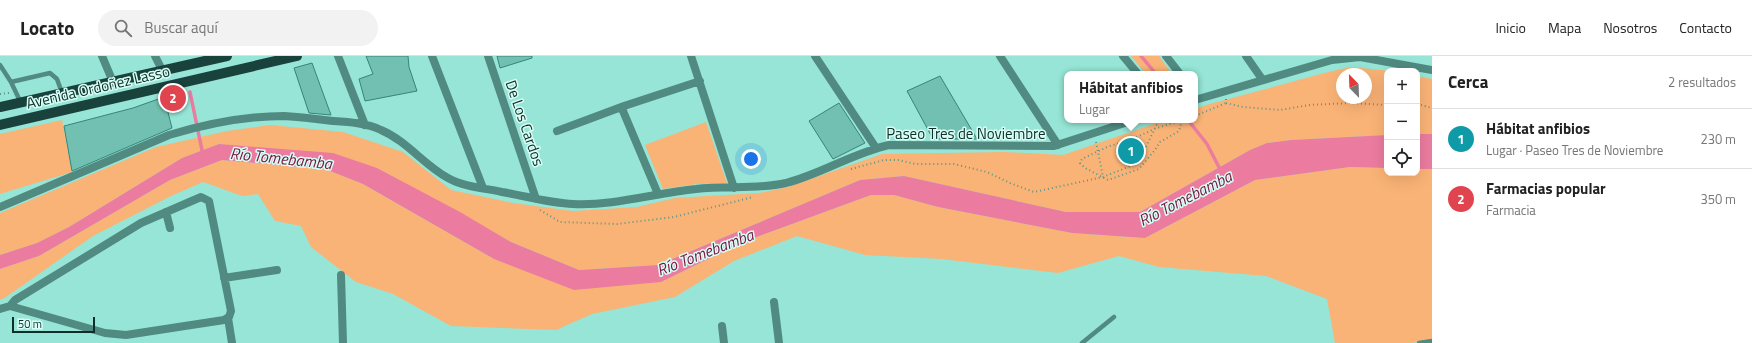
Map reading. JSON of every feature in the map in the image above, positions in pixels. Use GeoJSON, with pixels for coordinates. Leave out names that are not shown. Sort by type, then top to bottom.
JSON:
{"type":"FeatureCollection","features":[{"type":"Feature","properties":{"kind":"main road","name":"Avenida Ordoñez Lasso"},"geometry":{"type":"LineString","coordinates":[[0,107],[227,56]]}},
{"type":"Feature","properties":{"kind":"main road","name":"Avenida Ordoñez Lasso"},"geometry":{"type":"LineString","coordinates":[[0,125],[297,56]]}},
{"type":"Feature","properties":{"kind":"street"},"geometry":{"type":"LineString","coordinates":[[102,56],[113,82]]}},
{"type":"Feature","properties":{"kind":"street"},"geometry":{"type":"LineString","coordinates":[[155,56],[162,70]]}},
{"type":"Feature","properties":{"kind":"street"},"geometry":{"type":"LineString","coordinates":[[338,56],[365,125]]}},
{"type":"Feature","properties":{"kind":"street"},"geometry":{"type":"LineString","coordinates":[[432,56],[483,188]]}},
{"type":"Feature","properties":{"kind":"street","name":"De Los Cardos"},"geometry":{"type":"LineString","coordinates":[[488,56],[536,199]]}},
{"type":"Feature","properties":{"kind":"street"},"geometry":{"type":"LineString","coordinates":[[691,56],[734,188]]}},
{"type":"Feature","properties":{"kind":"street"},"geometry":{"type":"LineString","coordinates":[[815,56],[876,148]]}},
{"type":"Feature","properties":{"kind":"street"},"geometry":{"type":"LineString","coordinates":[[1000,56],[1058,145]]}},
{"type":"Feature","properties":{"kind":"street"},"geometry":{"type":"LineString","coordinates":[[1123,56],[1136,71]]}},
{"type":"Feature","properties":{"kind":"street"},"geometry":{"type":"LineString","coordinates":[[1166,56],[1178,71]]}},
{"type":"Feature","properties":{"kind":"street"},"geometry":{"type":"LineString","coordinates":[[1246,56],[1262,79]]}},
{"type":"Feature","properties":{"kind":"street"},"geometry":{"type":"LineString","coordinates":[[1198,97],[1331,58],[1359,57],[1432,70]]}},
{"type":"Feature","properties":{"kind":"street"},"geometry":{"type":"LineString","coordinates":[[557,131],[624,106],[700,81]]}},
{"type":"Feature","properties":{"kind":"street"},"geometry":{"type":"LineString","coordinates":[[624,106],[623,110],[658,194]]}},
{"type":"Feature","properties":{"kind":"street","name":"Paseo Tres de Noviembre"},"geometry":{"type":"LineString","coordinates":[[0,207],[169,135],[197,127],[239,120],[285,116],[365,125],[380,129],[393,136],[449,179],[468,186],[536,199],[573,204],[609,202],[698,188],[734,188],[785,183],[808,176],[876,148],[900,145],[1058,145],[1125,123]]}},
{"type":"Feature","properties":{"kind":"street"},"geometry":{"type":"LineString","coordinates":[[10,306],[15,300],[141,223],[201,198],[209,201],[231,311],[228,318],[232,343]]}},
{"type":"Feature","properties":{"kind":"street"},"geometry":{"type":"LineString","coordinates":[[166,212],[170,228]]}},
{"type":"Feature","properties":{"kind":"street"},"geometry":{"type":"LineString","coordinates":[[224,278],[277,270]]}},
{"type":"Feature","properties":{"kind":"street"},"geometry":{"type":"LineString","coordinates":[[341,275],[343,343]]}},
{"type":"Feature","properties":{"kind":"street"},"geometry":{"type":"LineString","coordinates":[[774,302],[779,343]]}},
{"type":"Feature","properties":{"kind":"street"},"geometry":{"type":"LineString","coordinates":[[0,309],[10,306],[105,333],[126,335],[222,321],[228,318]]}},
{"type":"Feature","properties":{"kind":"street"},"geometry":{"type":"LineString","coordinates":[[722,326],[724,343]]}},
{"type":"Feature","properties":{"kind":"lane"},"geometry":{"type":"LineString","coordinates":[[0,65],[11,82],[21,103]]}},
{"type":"Feature","properties":{"kind":"lane"},"geometry":{"type":"LineString","coordinates":[[11,82],[50,73],[57,79],[62,93]]}},
{"type":"Feature","properties":{"kind":"lane"},"geometry":{"type":"LineString","coordinates":[[1082,343],[1114,317]]}},
{"type":"Feature","properties":{"kind":"lane"},"geometry":{"type":"LineString","coordinates":[[1419,343],[1432,341]]}},
{"type":"Feature","properties":{"kind":"path"},"geometry":{"type":"LineString","coordinates":[[1226,90],[1226,103]]}},
{"type":"Feature","properties":{"kind":"path"},"geometry":{"type":"LineString","coordinates":[[1198,115],[1226,103],[1243,107],[1280,110],[1309,105],[1343,103],[1384,105]]}},
{"type":"Feature","properties":{"kind":"path"},"geometry":{"type":"LineString","coordinates":[[1420,105],[1432,108]]}},
{"type":"Feature","properties":{"kind":"path"},"geometry":{"type":"LineString","coordinates":[[849,169],[884,160],[899,160],[915,164],[954,164],[987,172],[1034,192],[1103,176],[1138,163],[1157,123]]}},
{"type":"Feature","properties":{"kind":"path"},"geometry":{"type":"LineString","coordinates":[[1173,123],[1154,129],[1136,138],[1107,147],[1082,159],[1080,163],[1085,168],[1103,176],[1108,180],[1139,169],[1160,142],[1179,132],[1181,123]]}},
{"type":"Feature","properties":{"kind":"path"},"geometry":{"type":"LineString","coordinates":[[1096,133],[1103,176]]}},
{"type":"Feature","properties":{"kind":"path"},"geometry":{"type":"LineString","coordinates":[[540,210],[560,222],[617,224],[674,217],[756,196]]}},
{"type":"Feature","properties":{"kind":"shaded area"},"geometry":{"type":"Polygon","coordinates":[[[1131,56],[1159,56],[1170,71],[1144,71],[1131,56]]]}},
{"type":"Feature","properties":{"kind":"shaded area"},"geometry":{"type":"Polygon","coordinates":[[[1372,69],[1384,70],[1384,135],[1291,140],[1267,143],[1250,150],[1140,212],[1066,212],[904,176],[860,180],[658,265],[579,270],[511,242],[377,168],[219,144],[182,158],[69,227],[37,243],[0,255],[0,213],[156,147],[227,131],[270,125],[343,132],[403,152],[451,190],[513,203],[573,211],[637,207],[675,198],[759,193],[788,187],[882,154],[1004,152],[1063,155],[1157,123],[1198,123],[1198,108],[1336,70],[1336,104],[1372,104],[1372,69]]]}},
{"type":"Feature","properties":{"kind":"shaded area"},"geometry":{"type":"Polygon","coordinates":[[[1420,77],[1432,79],[1432,134],[1420,134],[1420,77]]]}},
{"type":"Feature","properties":{"kind":"shaded area"},"geometry":{"type":"Polygon","coordinates":[[[62,120],[72,172],[0,194],[0,134],[62,120]]]}},
{"type":"Feature","properties":{"kind":"shaded area"},"geometry":{"type":"Polygon","coordinates":[[[706,122],[727,183],[697,184],[663,189],[645,145],[706,122]]]}},
{"type":"Feature","properties":{"kind":"shaded area"},"geometry":{"type":"Polygon","coordinates":[[[222,160],[325,169],[363,184],[494,259],[562,284],[661,282],[743,242],[871,195],[894,195],[938,207],[1072,233],[1145,238],[1255,180],[1350,167],[1384,168],[1384,176],[1420,176],[1420,169],[1432,169],[1432,339],[1412,343],[1335,343],[1327,299],[1266,276],[1159,267],[1119,256],[1058,273],[942,259],[865,255],[797,236],[734,261],[675,297],[592,314],[556,330],[451,326],[393,294],[356,282],[311,247],[301,226],[275,221],[258,194],[242,196],[203,182],[171,196],[93,236],[0,300],[0,269],[39,256],[170,180],[222,160]]]}},
{"type":"Feature","properties":{"kind":"water"},"geometry":{"type":"Polygon","coordinates":[[[1420,134],[1432,134],[1432,169],[1420,169],[1420,134]]]}},
{"type":"Feature","properties":{"kind":"water","name":"Río Tomebamba"},"geometry":{"type":"Polygon","coordinates":[[[1384,135],[1384,168],[1350,167],[1255,180],[1145,238],[1072,233],[938,207],[894,195],[871,195],[743,242],[661,282],[574,290],[494,259],[363,184],[325,169],[222,160],[170,180],[39,256],[0,269],[0,255],[37,243],[69,227],[182,158],[219,144],[333,153],[377,168],[460,212],[511,242],[579,270],[658,265],[860,180],[904,176],[1066,212],[1140,212],[1250,150],[1267,143],[1291,140],[1384,135]]]}},
{"type":"Feature","properties":{"kind":"building"},"geometry":{"type":"Polygon","coordinates":[[[366,56],[408,56],[409,67],[417,91],[365,101],[359,79],[373,74],[366,56]]]}},
{"type":"Feature","properties":{"kind":"building"},"geometry":{"type":"Polygon","coordinates":[[[497,56],[532,56],[532,58],[500,68],[497,56]]]}},
{"type":"Feature","properties":{"kind":"building"},"geometry":{"type":"Polygon","coordinates":[[[312,63],[331,115],[309,113],[294,68],[312,63]]]}},
{"type":"Feature","properties":{"kind":"building"},"geometry":{"type":"Polygon","coordinates":[[[940,76],[977,139],[933,139],[907,91],[940,76]]]}},
{"type":"Feature","properties":{"kind":"building"},"geometry":{"type":"Polygon","coordinates":[[[164,97],[172,128],[72,171],[64,126],[133,108],[164,97]]]}},
{"type":"Feature","properties":{"kind":"building"},"geometry":{"type":"Polygon","coordinates":[[[839,103],[865,143],[833,159],[809,121],[839,103]]]}},
{"type":"Feature","properties":{"kind":"waterway"},"geometry":{"type":"LineString","coordinates":[[1141,56],[1154,71]]}},
{"type":"Feature","properties":{"kind":"waterway"},"geometry":{"type":"LineString","coordinates":[[190,92],[203,155]]}},
{"type":"Feature","properties":{"kind":"waterway","name":"Río Tomebamba"},"geometry":{"type":"LineString","coordinates":[[1190,123],[1207,144],[1221,171]]}},
{"type":"Feature","properties":{"kind":"place","name":"Farmacias popular"},"geometry":{"type":"Point","coordinates":[173,98]}},
{"type":"Feature","properties":{"kind":"place","name":"Hábitat anfibios"},"geometry":{"type":"Point","coordinates":[1131,151]}}]}
